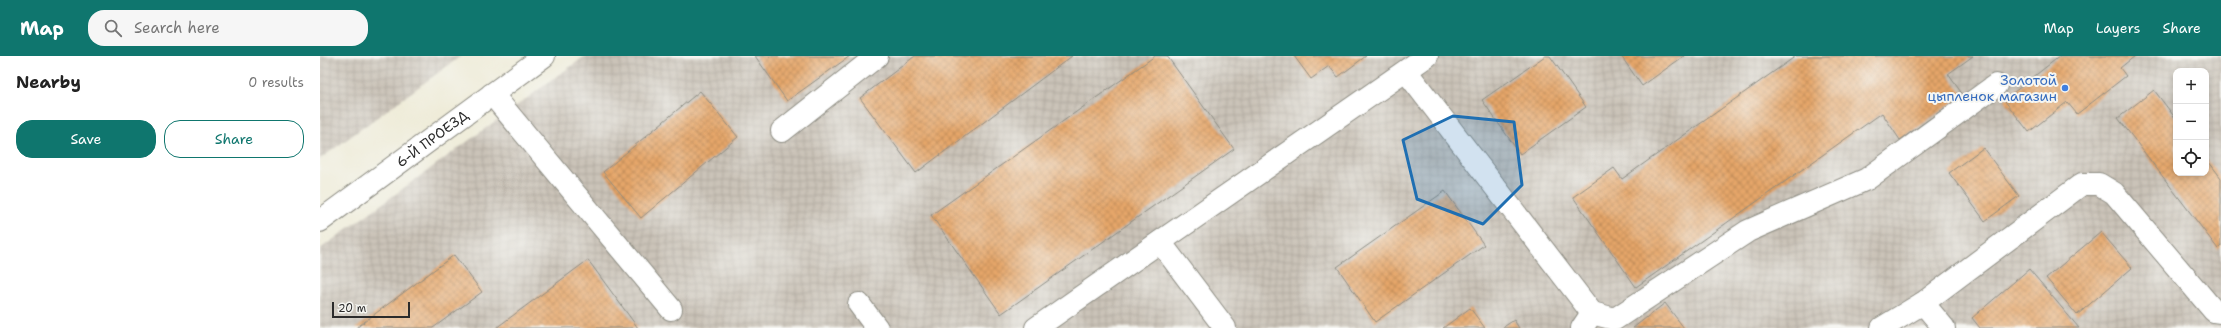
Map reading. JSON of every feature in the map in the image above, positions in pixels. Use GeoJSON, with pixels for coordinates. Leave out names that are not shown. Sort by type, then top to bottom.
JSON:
{"type":"FeatureCollection","features":[{"type":"Feature","properties":{"kind":"street","name":"6-Й ПРОЕЗД"},"geometry":{"type":"LineString","coordinates":[[320,221],[544,56]]}},
{"type":"Feature","properties":{"kind":"street"},"geometry":{"type":"LineString","coordinates":[[782,131],[877,56]]}},
{"type":"Feature","properties":{"kind":"street"},"geometry":{"type":"LineString","coordinates":[[1036,328],[1427,56]]}},
{"type":"Feature","properties":{"kind":"street"},"geometry":{"type":"LineString","coordinates":[[1406,71],[1587,320],[1615,319],[1748,231],[1867,179],[1996,85]]}},
{"type":"Feature","properties":{"kind":"street"},"geometry":{"type":"LineString","coordinates":[[492,94],[671,309]]}},
{"type":"Feature","properties":{"kind":"street"},"geometry":{"type":"LineString","coordinates":[[1882,328],[1923,302],[2082,184],[2099,184],[2114,193],[2214,311],[2221,312]]}},
{"type":"Feature","properties":{"kind":"street"},"geometry":{"type":"LineString","coordinates":[[1160,242],[1225,328]]}},
{"type":"Feature","properties":{"kind":"street"},"geometry":{"type":"LineString","coordinates":[[1923,302],[1944,328]]}},
{"type":"Feature","properties":{"kind":"street"},"geometry":{"type":"LineString","coordinates":[[859,304],[877,328]]}},
{"type":"Feature","properties":{"kind":"highlighted area"},"geometry":{"type":"Polygon","coordinates":[[[1453,116],[1514,122],[1522,185],[1483,224],[1417,199],[1403,140],[1453,116]]]}},
{"type":"Feature","properties":{"kind":"shaded area"},"geometry":{"type":"Polygon","coordinates":[[[320,56],[461,56],[320,159],[320,56]]]}},
{"type":"Feature","properties":{"kind":"shaded area"},"geometry":{"type":"Polygon","coordinates":[[[585,56],[2221,56],[2221,328],[320,328],[320,249],[585,56]]]}},
{"type":"Feature","properties":{"kind":"building"},"geometry":{"type":"Polygon","coordinates":[[[755,56],[850,56],[787,101],[755,56]]]}},
{"type":"Feature","properties":{"kind":"building"},"geometry":{"type":"Polygon","coordinates":[[[915,56],[1072,56],[916,173],[860,98],[915,56]]]}},
{"type":"Feature","properties":{"kind":"building"},"geometry":{"type":"Polygon","coordinates":[[[1155,56],[1167,56],[1234,149],[1001,314],[931,215],[1155,56]]]}},
{"type":"Feature","properties":{"kind":"building"},"geometry":{"type":"Polygon","coordinates":[[[1294,56],[1366,56],[1338,77],[1329,66],[1311,79],[1294,56]]]}},
{"type":"Feature","properties":{"kind":"building"},"geometry":{"type":"Polygon","coordinates":[[[1545,56],[1550,56],[1586,107],[1520,154],[1482,100],[1545,56]]]}},
{"type":"Feature","properties":{"kind":"building"},"geometry":{"type":"Polygon","coordinates":[[[1621,56],[1684,56],[1642,86],[1621,56]]]}},
{"type":"Feature","properties":{"kind":"building"},"geometry":{"type":"Polygon","coordinates":[[[1796,56],[1973,56],[1948,74],[1963,95],[1900,140],[1882,113],[1636,287],[1573,197],[1614,168],[1622,179],[1796,56]]]}},
{"type":"Feature","properties":{"kind":"building","name":"Золотой цыпленок магазин"},"geometry":{"type":"Polygon","coordinates":[[[2060,56],[2135,56],[2120,68],[2126,76],[2077,114],[2067,102],[2029,132],[2004,100],[2060,56]]]}},
{"type":"Feature","properties":{"kind":"building"},"geometry":{"type":"Polygon","coordinates":[[[2154,90],[2173,115],[2173,176],[2209,176],[2209,162],[2221,178],[2221,246],[2218,249],[2118,118],[2154,90]]]}},
{"type":"Feature","properties":{"kind":"building"},"geometry":{"type":"Polygon","coordinates":[[[700,91],[738,137],[641,218],[603,172],[700,91]]]}},
{"type":"Feature","properties":{"kind":"building"},"geometry":{"type":"Polygon","coordinates":[[[1983,148],[2019,196],[1985,221],[1949,173],[1983,148]]]}},
{"type":"Feature","properties":{"kind":"building"},"geometry":{"type":"Polygon","coordinates":[[[1445,191],[1484,245],[1375,322],[1337,267],[1445,191]]]}},
{"type":"Feature","properties":{"kind":"building"},"geometry":{"type":"Polygon","coordinates":[[[2101,232],[2132,268],[2077,315],[2046,278],[2101,232]]]}},
{"type":"Feature","properties":{"kind":"building"},"geometry":{"type":"Polygon","coordinates":[[[454,255],[482,292],[433,328],[356,328],[454,255]]]}},
{"type":"Feature","properties":{"kind":"building"},"geometry":{"type":"Polygon","coordinates":[[[588,260],[638,328],[496,328],[588,260]]]}},
{"type":"Feature","properties":{"kind":"building"},"geometry":{"type":"Polygon","coordinates":[[[2029,269],[2079,328],[1980,328],[1972,318],[2029,269]]]}},
{"type":"Feature","properties":{"kind":"building"},"geometry":{"type":"Polygon","coordinates":[[[1665,303],[1684,328],[1633,328],[1665,303]]]}},
{"type":"Feature","properties":{"kind":"building"},"geometry":{"type":"Polygon","coordinates":[[[1470,308],[1485,328],[1443,328],[1470,308]]]}},
{"type":"Feature","properties":{"kind":"building"},"geometry":{"type":"Polygon","coordinates":[[[1514,320],[1519,328],[1502,328],[1514,320]]]}},
{"type":"Feature","properties":{"kind":"place","name":"Золотой цыпленок магазин"},"geometry":{"type":"Point","coordinates":[2065,88]}}]}
